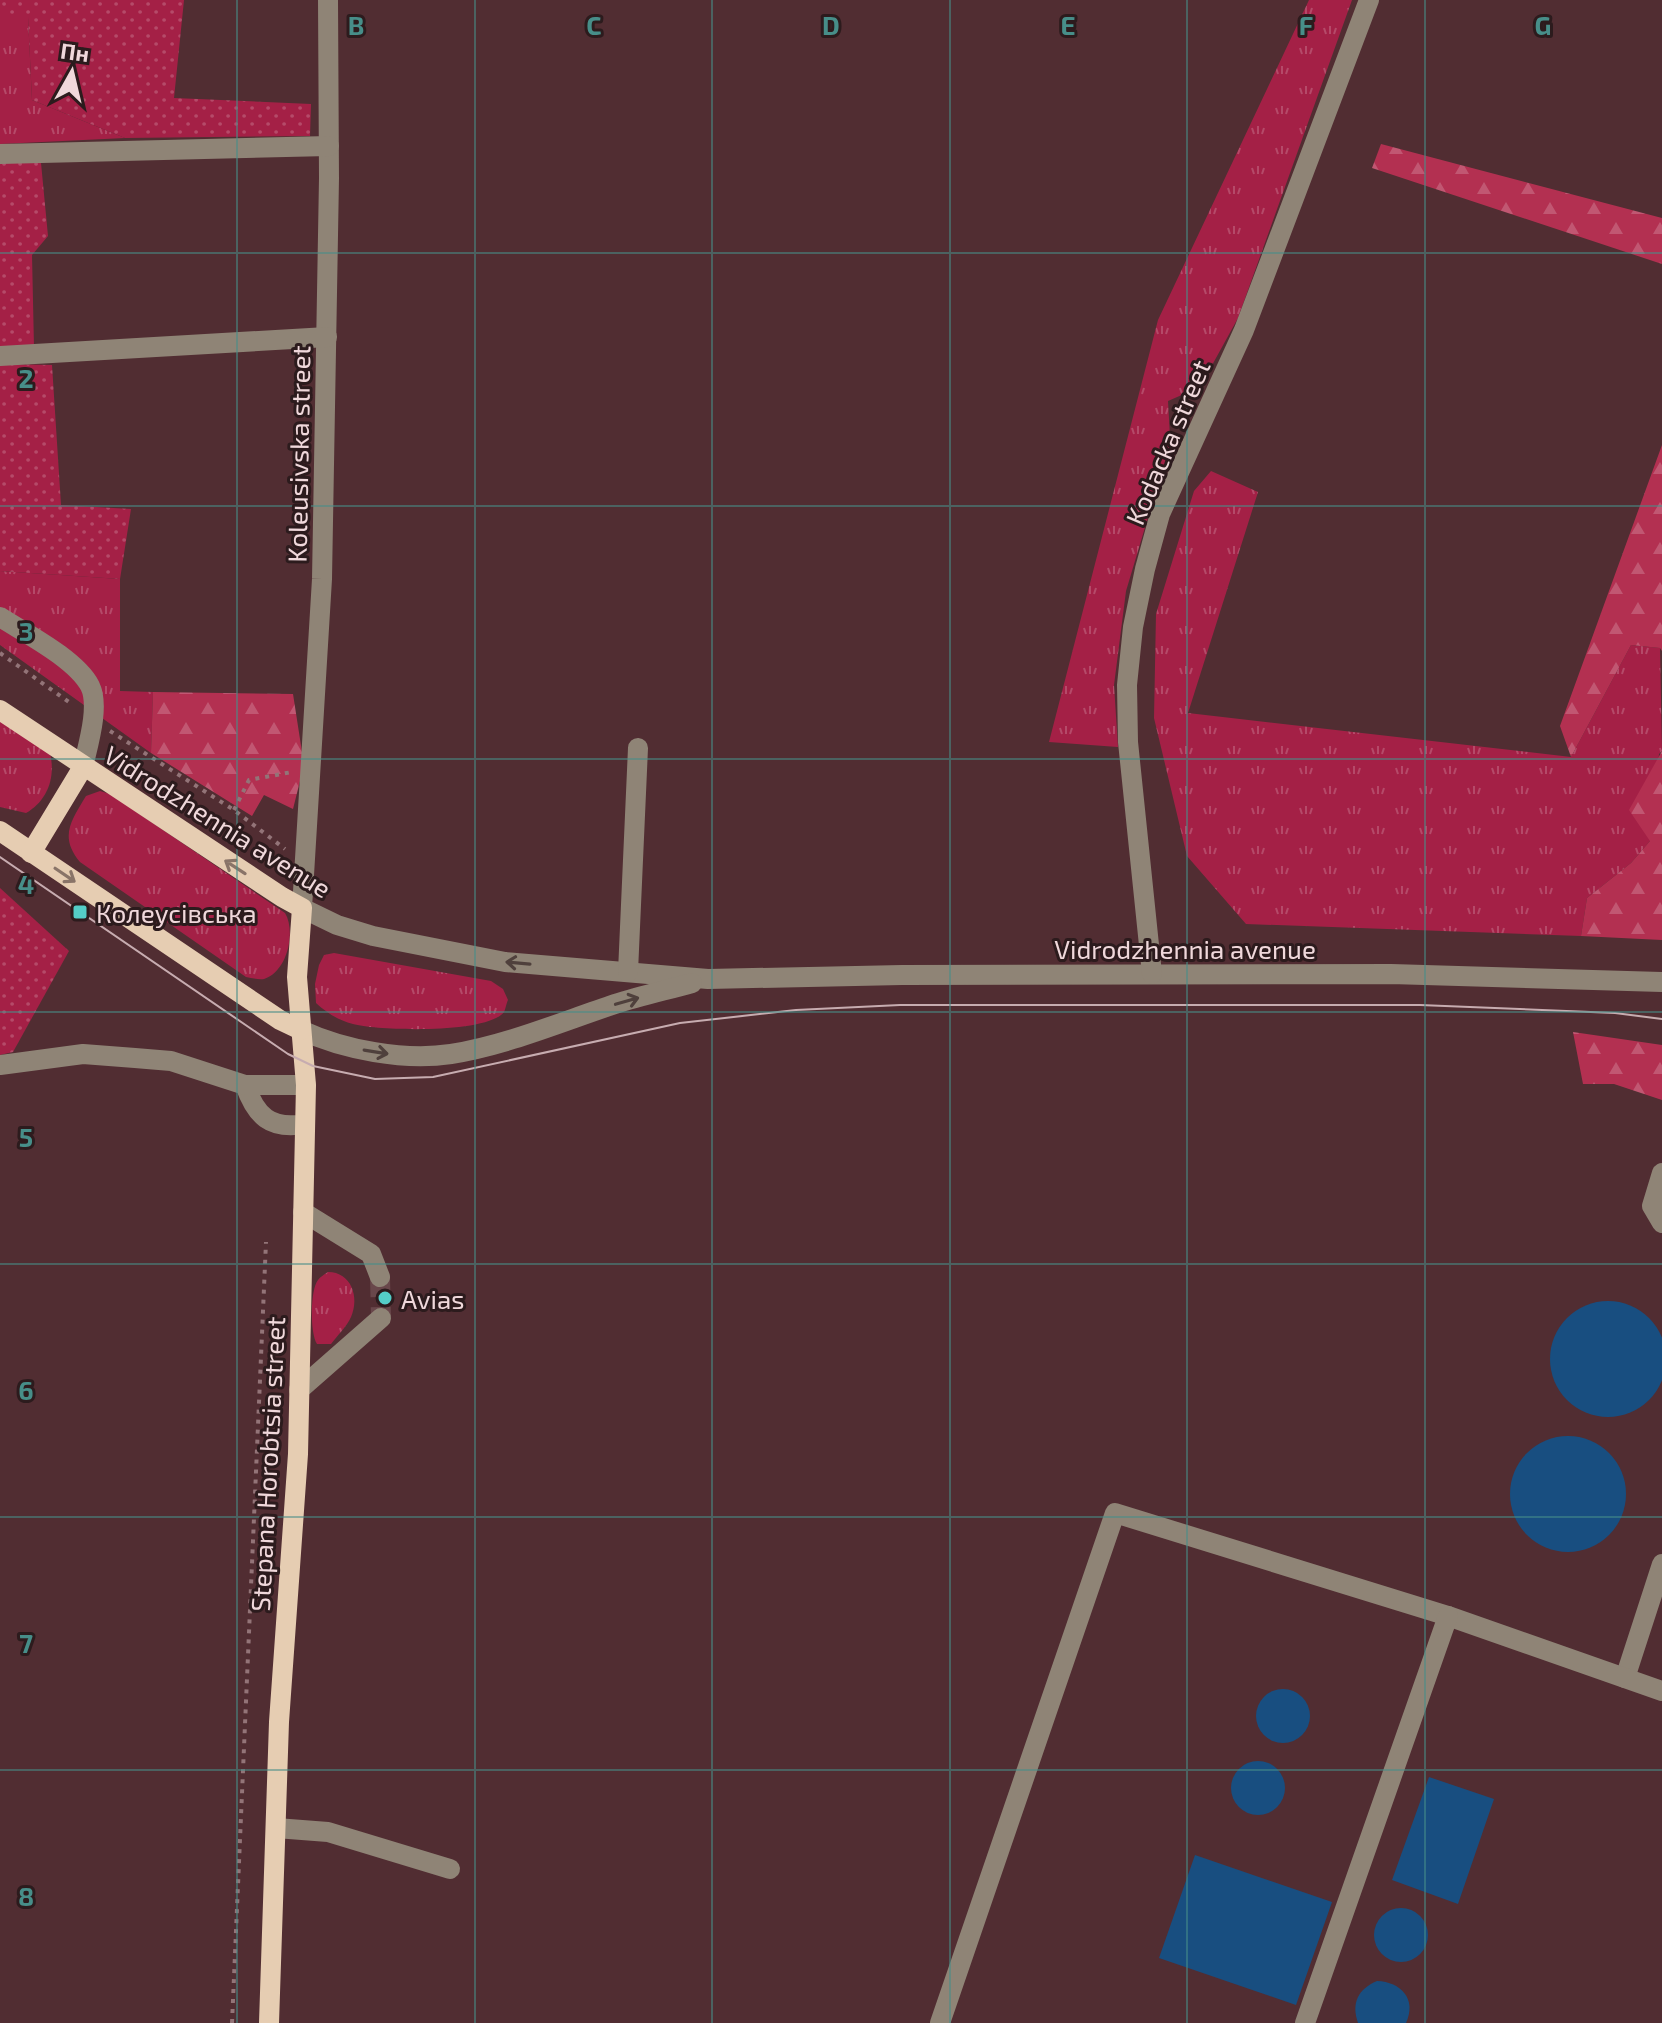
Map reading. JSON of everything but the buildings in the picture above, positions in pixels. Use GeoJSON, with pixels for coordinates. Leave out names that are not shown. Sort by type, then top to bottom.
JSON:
{"type":"FeatureCollection","features":[{"type":"Feature","properties":{"kind":"main road","name":"Vidrodzhennia avenue"},"geometry":{"type":"LineString","coordinates":[[0,710],[302,908]]}},
{"type":"Feature","properties":{"kind":"main road"},"geometry":{"type":"LineString","coordinates":[[31,853],[83,767]]}},
{"type":"Feature","properties":{"kind":"main road","name":"Vidrodzhennia avenue"},"geometry":{"type":"LineString","coordinates":[[0,831],[260,1006],[301,1030]]}},
{"type":"Feature","properties":{"kind":"main road","name":"Stepana Horobtsia street"},"geometry":{"type":"LineString","coordinates":[[269,2023],[279,1722],[298,1454],[306,1085],[297,977],[302,908]]}},
{"type":"Feature","properties":{"kind":"street","name":"Koleusivska street"},"geometry":{"type":"LineString","coordinates":[[302,908],[322,579],[329,146],[328,0]]}},
{"type":"Feature","properties":{"kind":"street","name":"Kodacka street"},"geometry":{"type":"LineString","coordinates":[[1152,974],[1128,742],[1133,627],[1145,569],[1160,514],[1244,330],[1369,0]]}},
{"type":"Feature","properties":{"kind":"street"},"geometry":{"type":"LineString","coordinates":[[0,154],[329,146]]}},
{"type":"Feature","properties":{"kind":"street"},"geometry":{"type":"LineString","coordinates":[[0,356],[327,337]]}},
{"type":"Feature","properties":{"kind":"street"},"geometry":{"type":"LineString","coordinates":[[0,617],[74,667],[90,687],[93,720],[83,767]]}},
{"type":"Feature","properties":{"kind":"street"},"geometry":{"type":"LineString","coordinates":[[628,972],[638,748]]}},
{"type":"Feature","properties":{"kind":"street","name":"Vidrodzhennia avenue"},"geometry":{"type":"LineString","coordinates":[[302,908],[337,925],[388,939],[505,962],[708,979],[1391,974],[1662,982]]}},
{"type":"Feature","properties":{"kind":"street","name":"Vidrodzhennia avenue"},"geometry":{"type":"LineString","coordinates":[[301,1030],[325,1041],[382,1054],[449,1054],[708,979]]}},
{"type":"Feature","properties":{"kind":"street"},"geometry":{"type":"LineString","coordinates":[[0,1065],[83,1054],[171,1061],[245,1085],[306,1085]]}},
{"type":"Feature","properties":{"kind":"street"},"geometry":{"type":"LineString","coordinates":[[245,1085],[252,1105],[260,1115],[273,1123],[291,1126],[305,1124]]}},
{"type":"Feature","properties":{"kind":"street"},"geometry":{"type":"LineString","coordinates":[[1662,1173],[1652,1206],[1662,1223]]}},
{"type":"Feature","properties":{"kind":"street"},"geometry":{"type":"LineString","coordinates":[[303,1212],[371,1254],[380,1277]]}},
{"type":"Feature","properties":{"kind":"street"},"geometry":{"type":"LineString","coordinates":[[299,1390],[381,1318]]}},
{"type":"Feature","properties":{"kind":"street"},"geometry":{"type":"LineString","coordinates":[[940,2023],[1115,1513],[1448,1616],[1662,1691]]}},
{"type":"Feature","properties":{"kind":"street"},"geometry":{"type":"LineString","coordinates":[[1625,1678],[1662,1564]]}},
{"type":"Feature","properties":{"kind":"street"},"geometry":{"type":"LineString","coordinates":[[1305,2023],[1448,1616]]}},
{"type":"Feature","properties":{"kind":"street"},"geometry":{"type":"LineString","coordinates":[[276,1828],[328,1832],[450,1869]]}},
{"type":"Feature","properties":{"kind":"path"},"geometry":{"type":"LineString","coordinates":[[0,653],[93,720],[234,810],[305,863]]}},
{"type":"Feature","properties":{"kind":"path"},"geometry":{"type":"LineString","coordinates":[[234,810],[249,780],[311,769]]}},
{"type":"Feature","properties":{"kind":"path"},"geometry":{"type":"LineString","coordinates":[[232,2023],[266,1242]]}},
{"type":"Feature","properties":{"kind":"green space"},"geometry":{"type":"Polygon","coordinates":[[[0,0],[184,0],[174,98],[311,104],[310,136],[125,138],[32,100],[28,17],[0,17],[0,0]]]}},
{"type":"Feature","properties":{"kind":"green space"},"geometry":{"type":"Polygon","coordinates":[[[1309,0],[1352,0],[1238,318],[1200,387],[1168,401],[1171,455],[1126,591],[1114,685],[1118,747],[1049,742],[1158,320],[1309,0]]]}},
{"type":"Feature","properties":{"kind":"green space"},"geometry":{"type":"Polygon","coordinates":[[[0,17],[28,17],[32,100],[125,138],[0,144],[0,17]]]}},
{"type":"Feature","properties":{"kind":"green space"},"geometry":{"type":"Polygon","coordinates":[[[1381,144],[1662,218],[1662,264],[1372,168],[1381,144]]]}},
{"type":"Feature","properties":{"kind":"green space"},"geometry":{"type":"Polygon","coordinates":[[[0,163],[41,163],[48,236],[32,255],[34,348],[0,350],[0,163]]]}},
{"type":"Feature","properties":{"kind":"green space"},"geometry":{"type":"Polygon","coordinates":[[[0,364],[52,365],[61,505],[131,509],[120,579],[0,571],[0,364]]]}},
{"type":"Feature","properties":{"kind":"green space"},"geometry":{"type":"Polygon","coordinates":[[[1662,445],[1662,651],[1660,648],[1631,645],[1571,757],[1560,726],[1662,445]]]}},
{"type":"Feature","properties":{"kind":"green space"},"geometry":{"type":"Polygon","coordinates":[[[1211,471],[1258,492],[1188,713],[1571,757],[1631,645],[1660,648],[1662,751],[1659,754],[1650,841],[1631,863],[1587,898],[1581,936],[1246,924],[1187,856],[1154,718],[1156,614],[1194,491],[1211,471]]]}},
{"type":"Feature","properties":{"kind":"green space"},"geometry":{"type":"Polygon","coordinates":[[[0,571],[120,579],[120,691],[153,692],[151,753],[0,645],[0,571]]]}},
{"type":"Feature","properties":{"kind":"green space"},"geometry":{"type":"Polygon","coordinates":[[[153,692],[293,694],[304,765],[293,809],[264,795],[252,816],[151,753],[153,692]]]}},
{"type":"Feature","properties":{"kind":"green space"},"geometry":{"type":"Polygon","coordinates":[[[0,719],[50,753],[52,771],[48,788],[39,802],[26,813],[0,807],[0,719]]]}},
{"type":"Feature","properties":{"kind":"green space"},"geometry":{"type":"Polygon","coordinates":[[[1662,751],[1662,940],[1581,936],[1587,898],[1631,863],[1650,841],[1629,810],[1662,751]]]}},
{"type":"Feature","properties":{"kind":"green space"},"geometry":{"type":"Polygon","coordinates":[[[100,791],[110,794],[285,913],[290,930],[288,950],[272,975],[262,979],[246,977],[80,862],[70,845],[70,829],[86,796],[100,791]]]}},
{"type":"Feature","properties":{"kind":"green space"},"geometry":{"type":"Polygon","coordinates":[[[0,888],[69,951],[13,1052],[0,1055],[0,888]]]}},
{"type":"Feature","properties":{"kind":"green space"},"geometry":{"type":"Polygon","coordinates":[[[334,953],[491,981],[503,989],[508,1000],[504,1012],[477,1024],[408,1029],[353,1024],[333,1016],[316,1003],[315,984],[319,965],[324,955],[334,953]]]}},
{"type":"Feature","properties":{"kind":"green space"},"geometry":{"type":"Polygon","coordinates":[[[1573,1032],[1662,1045],[1662,1100],[1614,1084],[1583,1084],[1573,1032]]]}},
{"type":"Feature","properties":{"kind":"green space"},"geometry":{"type":"Polygon","coordinates":[[[328,1272],[343,1276],[348,1281],[354,1294],[354,1309],[331,1344],[317,1344],[312,1322],[313,1293],[318,1280],[328,1272]]]}},
{"type":"Feature","properties":{"kind":"water"},"geometry":{"type":"Polygon","coordinates":[[[1608,1301],[1630,1306],[1649,1318],[1661,1337],[1666,1359],[1661,1381],[1649,1400],[1630,1412],[1608,1417],[1586,1412],[1567,1400],[1555,1381],[1550,1359],[1555,1337],[1567,1318],[1586,1306],[1608,1301]]]}},
{"type":"Feature","properties":{"kind":"water"},"geometry":{"type":"Polygon","coordinates":[[[1568,1436],[1590,1440],[1609,1453],[1622,1472],[1626,1494],[1622,1516],[1609,1535],[1590,1548],[1568,1552],[1546,1548],[1527,1535],[1514,1516],[1510,1494],[1514,1472],[1527,1453],[1546,1440],[1568,1436]]]}},
{"type":"Feature","properties":{"kind":"water"},"geometry":{"type":"Polygon","coordinates":[[[1283,1689],[1294,1691],[1302,1697],[1308,1705],[1308,1727],[1302,1735],[1294,1741],[1283,1743],[1272,1741],[1264,1735],[1258,1727],[1256,1716],[1258,1705],[1264,1697],[1272,1691],[1283,1689]]]}},
{"type":"Feature","properties":{"kind":"water"},"geometry":{"type":"Polygon","coordinates":[[[1258,1761],[1269,1763],[1277,1769],[1283,1777],[1283,1799],[1277,1807],[1269,1813],[1258,1815],[1247,1813],[1239,1807],[1233,1799],[1231,1788],[1233,1777],[1239,1769],[1247,1763],[1258,1761]]]}},
{"type":"Feature","properties":{"kind":"water"},"geometry":{"type":"Polygon","coordinates":[[[1429,1777],[1494,1799],[1458,1904],[1392,1880],[1429,1777]]]}},
{"type":"Feature","properties":{"kind":"water"},"geometry":{"type":"Polygon","coordinates":[[[1195,1855],[1332,1902],[1296,2005],[1159,1958],[1195,1855]]]}},
{"type":"Feature","properties":{"kind":"water"},"geometry":{"type":"Polygon","coordinates":[[[1401,1908],[1412,1910],[1420,1916],[1426,1924],[1426,1946],[1420,1954],[1412,1960],[1401,1962],[1390,1960],[1382,1954],[1376,1946],[1374,1935],[1376,1924],[1382,1916],[1390,1910],[1401,1908]]]}},
{"type":"Feature","properties":{"kind":"water"},"geometry":{"type":"Polygon","coordinates":[[[1377,1981],[1400,1988],[1405,1993],[1409,2006],[1406,2023],[1358,2023],[1355,2009],[1358,1998],[1365,1988],[1377,1981]]]}},
{"type":"Feature","properties":{"kind":"tunnel"},"geometry":{"type":"LineString","coordinates":[[380,1277],[381,1318]]}},
{"type":"Feature","properties":{"kind":"tram line"},"geometry":{"type":"LineString","coordinates":[[0,857],[288,1054],[313,1066],[375,1079],[433,1077],[680,1023],[796,1010],[900,1005],[1420,1005],[1615,1013],[1662,1019]]}},
{"type":"Feature","properties":{"kind":"place","name":"Колеусівська"},"geometry":{"type":"Point","coordinates":[80,912]}},
{"type":"Feature","properties":{"kind":"place","name":"Avias"},"geometry":{"type":"Point","coordinates":[385,1298]}}]}
